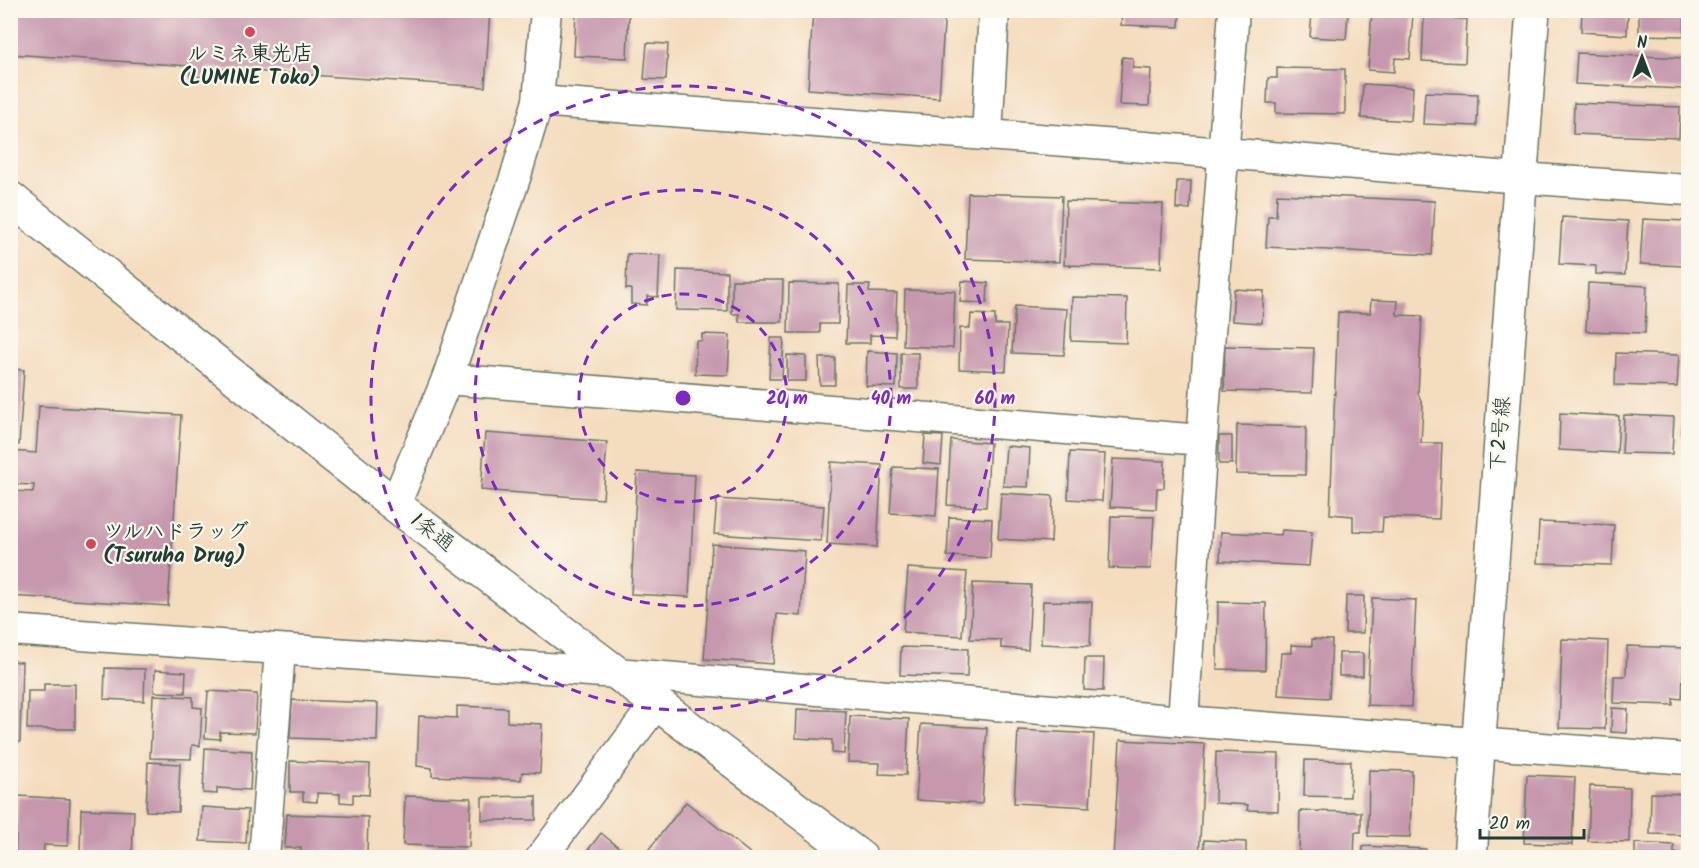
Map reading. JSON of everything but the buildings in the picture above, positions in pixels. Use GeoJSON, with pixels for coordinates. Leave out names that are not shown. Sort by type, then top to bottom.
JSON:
{"type":"FeatureCollection","features":[{"type":"Feature","properties":{"kind":"main road","name":"下2号線"},"geometry":{"type":"LineString","coordinates":[[1470,858],[1533,10]]}},
{"type":"Feature","properties":{"kind":"main road","name":"1条通"},"geometry":{"type":"LineString","coordinates":[[10,198],[395,505],[861,858]]}},
{"type":"Feature","properties":{"kind":"street"},"geometry":{"type":"LineString","coordinates":[[395,505],[447,379],[538,101],[546,10]]}},
{"type":"Feature","properties":{"kind":"street"},"geometry":{"type":"LineString","coordinates":[[987,135],[994,10]]}},
{"type":"Feature","properties":{"kind":"street"},"geometry":{"type":"LineString","coordinates":[[1183,721],[1234,10]]}},
{"type":"Feature","properties":{"kind":"street"},"geometry":{"type":"LineString","coordinates":[[538,101],[1689,190]]}},
{"type":"Feature","properties":{"kind":"street"},"geometry":{"type":"LineString","coordinates":[[447,379],[1202,440]]}},
{"type":"Feature","properties":{"kind":"street"},"geometry":{"type":"LineString","coordinates":[[10,630],[617,673],[1183,721],[1689,759]]}},
{"type":"Feature","properties":{"kind":"street"},"geometry":{"type":"LineString","coordinates":[[264,858],[280,650]]}},
{"type":"Feature","properties":{"kind":"street"},"geometry":{"type":"LineString","coordinates":[[541,858],[657,702]]}},
{"type":"Feature","properties":{"kind":"place","name":"ルミネ東光店 (LUMINE Toko)"},"geometry":{"type":"Point","coordinates":[250,32]}},
{"type":"Feature","properties":{"kind":"place","name":"ツルハドラッグ (Tsuruha Drug)"},"geometry":{"type":"Point","coordinates":[91,544]}}]}
